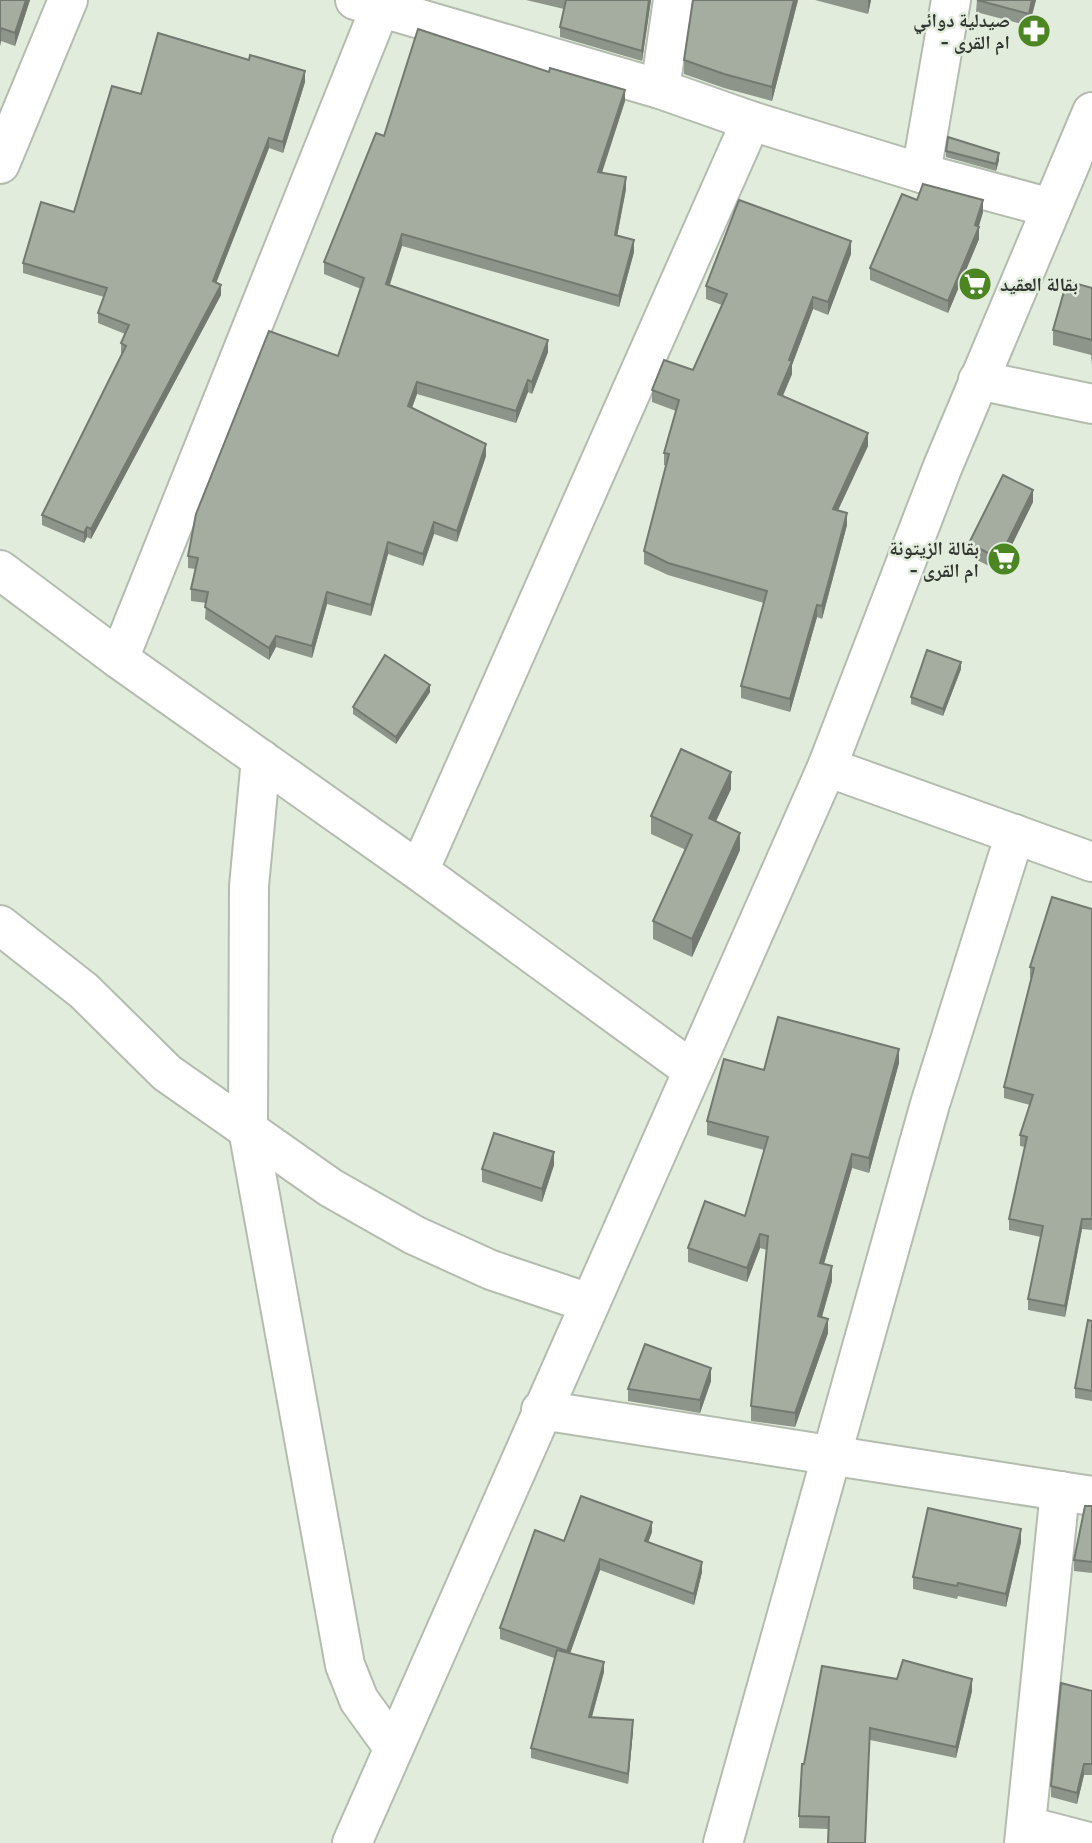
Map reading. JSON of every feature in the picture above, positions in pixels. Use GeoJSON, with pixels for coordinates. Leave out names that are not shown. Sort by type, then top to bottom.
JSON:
{"type":"FeatureCollection","features":[{"type":"Feature","properties":{"kind":"street"},"geometry":{"type":"LineString","coordinates":[[0,164],[68,0]]}},
{"type":"Feature","properties":{"kind":"street"},"geometry":{"type":"LineString","coordinates":[[660,89],[673,0]]}},
{"type":"Feature","properties":{"kind":"street"},"geometry":{"type":"LineString","coordinates":[[921,173],[951,0]]}},
{"type":"Feature","properties":{"kind":"street"},"geometry":{"type":"LineString","coordinates":[[119,659],[372,3],[660,89],[751,121],[921,173],[1051,208]]}},
{"type":"Feature","properties":{"kind":"street"},"geometry":{"type":"LineString","coordinates":[[352,1843],[827,767],[978,380],[1092,112]]}},
{"type":"Feature","properties":{"kind":"street"},"geometry":{"type":"LineString","coordinates":[[419,871],[751,121]]}},
{"type":"Feature","properties":{"kind":"street"},"geometry":{"type":"LineString","coordinates":[[978,380],[1092,404]]}},
{"type":"Feature","properties":{"kind":"street"},"geometry":{"type":"LineString","coordinates":[[0,570],[119,659],[419,871],[692,1070]]}},
{"type":"Feature","properties":{"kind":"street"},"geometry":{"type":"LineString","coordinates":[[261,759],[249,886],[248,1129],[345,1665],[359,1700],[394,1747]]}},
{"type":"Feature","properties":{"kind":"street"},"geometry":{"type":"LineString","coordinates":[[827,767],[1092,862]]}},
{"type":"Feature","properties":{"kind":"street"},"geometry":{"type":"LineString","coordinates":[[723,1843],[930,1104],[1015,834]]}},
{"type":"Feature","properties":{"kind":"street"},"geometry":{"type":"LineString","coordinates":[[0,925],[84,991],[167,1073],[331,1188],[414,1235],[491,1270],[589,1303]]}},
{"type":"Feature","properties":{"kind":"street"},"geometry":{"type":"LineString","coordinates":[[541,1410],[1076,1494],[1026,1834],[1092,1843]]}},
{"type":"Feature","properties":{"kind":"building"},"geometry":{"type":"Polygon","coordinates":[[[0,0],[26,0],[15,33],[1,28],[0,33],[0,0]]]}},
{"type":"Feature","properties":{"kind":"building"},"geometry":{"type":"Polygon","coordinates":[[[566,0],[649,0],[642,51],[560,27],[566,0]]]}},
{"type":"Feature","properties":{"kind":"building"},"geometry":{"type":"Polygon","coordinates":[[[693,0],[794,0],[772,87],[684,60],[693,0]]]}},
{"type":"Feature","properties":{"kind":"building"},"geometry":{"type":"Polygon","coordinates":[[[977,0],[1032,0],[1029,14],[977,0]]]}},
{"type":"Feature","properties":{"kind":"building"},"geometry":{"type":"Polygon","coordinates":[[[418,29],[549,72],[550,68],[625,90],[598,172],[626,177],[615,235],[634,240],[619,296],[402,234],[386,284],[548,340],[532,382],[528,380],[516,411],[417,382],[408,406],[486,444],[457,531],[434,522],[423,554],[388,542],[371,605],[327,592],[312,646],[276,636],[269,648],[205,607],[208,592],[191,589],[198,558],[188,556],[196,514],[269,331],[338,356],[364,278],[324,262],[376,133],[384,136],[418,29]]]}},
{"type":"Feature","properties":{"kind":"building"},"geometry":{"type":"Polygon","coordinates":[[[158,33],[249,60],[250,55],[305,71],[283,142],[269,138],[213,281],[221,285],[91,529],[87,527],[84,533],[42,515],[126,346],[121,343],[129,325],[98,313],[107,288],[23,263],[41,202],[74,212],[112,86],[141,94],[158,33]]]}},
{"type":"Feature","properties":{"kind":"building"},"geometry":{"type":"Polygon","coordinates":[[[948,137],[999,153],[996,164],[946,151],[948,137]]]}},
{"type":"Feature","properties":{"kind":"building"},"geometry":{"type":"Polygon","coordinates":[[[923,184],[983,200],[975,225],[979,227],[948,301],[870,268],[902,194],[917,200],[923,184]]]}},
{"type":"Feature","properties":{"kind":"building"},"geometry":{"type":"Polygon","coordinates":[[[739,200],[851,241],[828,302],[813,297],[778,394],[868,433],[833,509],[847,513],[822,606],[817,605],[790,699],[741,686],[767,591],[668,563],[644,551],[669,454],[664,453],[679,400],[652,390],[664,360],[693,370],[727,294],[706,286],[739,200]]]}},
{"type":"Feature","properties":{"kind":"building"},"geometry":{"type":"Polygon","coordinates":[[[1067,281],[1092,288],[1092,340],[1053,330],[1067,281]]]}},
{"type":"Feature","properties":{"kind":"building"},"geometry":{"type":"Polygon","coordinates":[[[1003,475],[1033,490],[999,559],[969,543],[1003,475]]]}},
{"type":"Feature","properties":{"kind":"building"},"geometry":{"type":"Polygon","coordinates":[[[927,650],[961,662],[943,709],[911,697],[927,650]]]}},
{"type":"Feature","properties":{"kind":"building"},"geometry":{"type":"Polygon","coordinates":[[[385,655],[430,685],[396,737],[353,707],[385,655]]]}},
{"type":"Feature","properties":{"kind":"building"},"geometry":{"type":"Polygon","coordinates":[[[681,749],[731,772],[709,818],[740,833],[692,939],[653,921],[692,835],[651,816],[681,749]]]}},
{"type":"Feature","properties":{"kind":"building"},"geometry":{"type":"Polygon","coordinates":[[[1052,897],[1092,909],[1092,1219],[1082,1219],[1065,1306],[1028,1299],[1043,1226],[1009,1219],[1027,1137],[1020,1135],[1033,1095],[1004,1087],[1034,968],[1030,967],[1052,897]]]}},
{"type":"Feature","properties":{"kind":"building"},"geometry":{"type":"Polygon","coordinates":[[[778,1017],[899,1049],[869,1158],[852,1154],[820,1263],[832,1266],[818,1316],[828,1319],[795,1413],[751,1406],[768,1236],[760,1234],[747,1268],[688,1248],[705,1201],[745,1216],[768,1137],[707,1121],[724,1059],[764,1070],[778,1017]]]}},
{"type":"Feature","properties":{"kind":"building"},"geometry":{"type":"Polygon","coordinates":[[[494,1133],[554,1152],[542,1189],[482,1169],[494,1133]]]}},
{"type":"Feature","properties":{"kind":"building"},"geometry":{"type":"Polygon","coordinates":[[[1088,1320],[1092,1321],[1092,1391],[1075,1388],[1088,1320]]]}},
{"type":"Feature","properties":{"kind":"building"},"geometry":{"type":"Polygon","coordinates":[[[645,1344],[711,1368],[700,1400],[628,1389],[645,1344]]]}},
{"type":"Feature","properties":{"kind":"building"},"geometry":{"type":"Polygon","coordinates":[[[581,1496],[652,1522],[645,1541],[702,1562],[694,1594],[600,1559],[567,1651],[500,1628],[535,1530],[564,1541],[581,1496]]]}},
{"type":"Feature","properties":{"kind":"building"},"geometry":{"type":"Polygon","coordinates":[[[1085,1506],[1092,1506],[1092,1562],[1074,1560],[1085,1506]]]}},
{"type":"Feature","properties":{"kind":"building"},"geometry":{"type":"Polygon","coordinates":[[[928,1508],[1021,1529],[1006,1594],[958,1583],[957,1586],[913,1577],[928,1508]]]}},
{"type":"Feature","properties":{"kind":"building"},"geometry":{"type":"Polygon","coordinates":[[[557,1650],[604,1662],[589,1717],[633,1720],[628,1774],[531,1748],[557,1650]]]}},
{"type":"Feature","properties":{"kind":"building"},"geometry":{"type":"Polygon","coordinates":[[[903,1660],[972,1679],[956,1747],[870,1728],[865,1843],[828,1843],[829,1817],[799,1816],[802,1764],[822,1666],[897,1679],[903,1660]]]}},
{"type":"Feature","properties":{"kind":"building"},"geometry":{"type":"Polygon","coordinates":[[[1061,1683],[1092,1691],[1092,1764],[1084,1764],[1077,1793],[1051,1786],[1061,1683]]]}},
{"type":"Feature","properties":{"kind":"place","name":"صيدلية دوائي - ام القرى"},"geometry":{"type":"Point","coordinates":[1034,31]}},
{"type":"Feature","properties":{"kind":"place","name":"بقالة العقيد"},"geometry":{"type":"Point","coordinates":[975,284]}},
{"type":"Feature","properties":{"kind":"place","name":"بقالة الزيتونة - ام القرى"},"geometry":{"type":"Point","coordinates":[1004,559]}}]}
